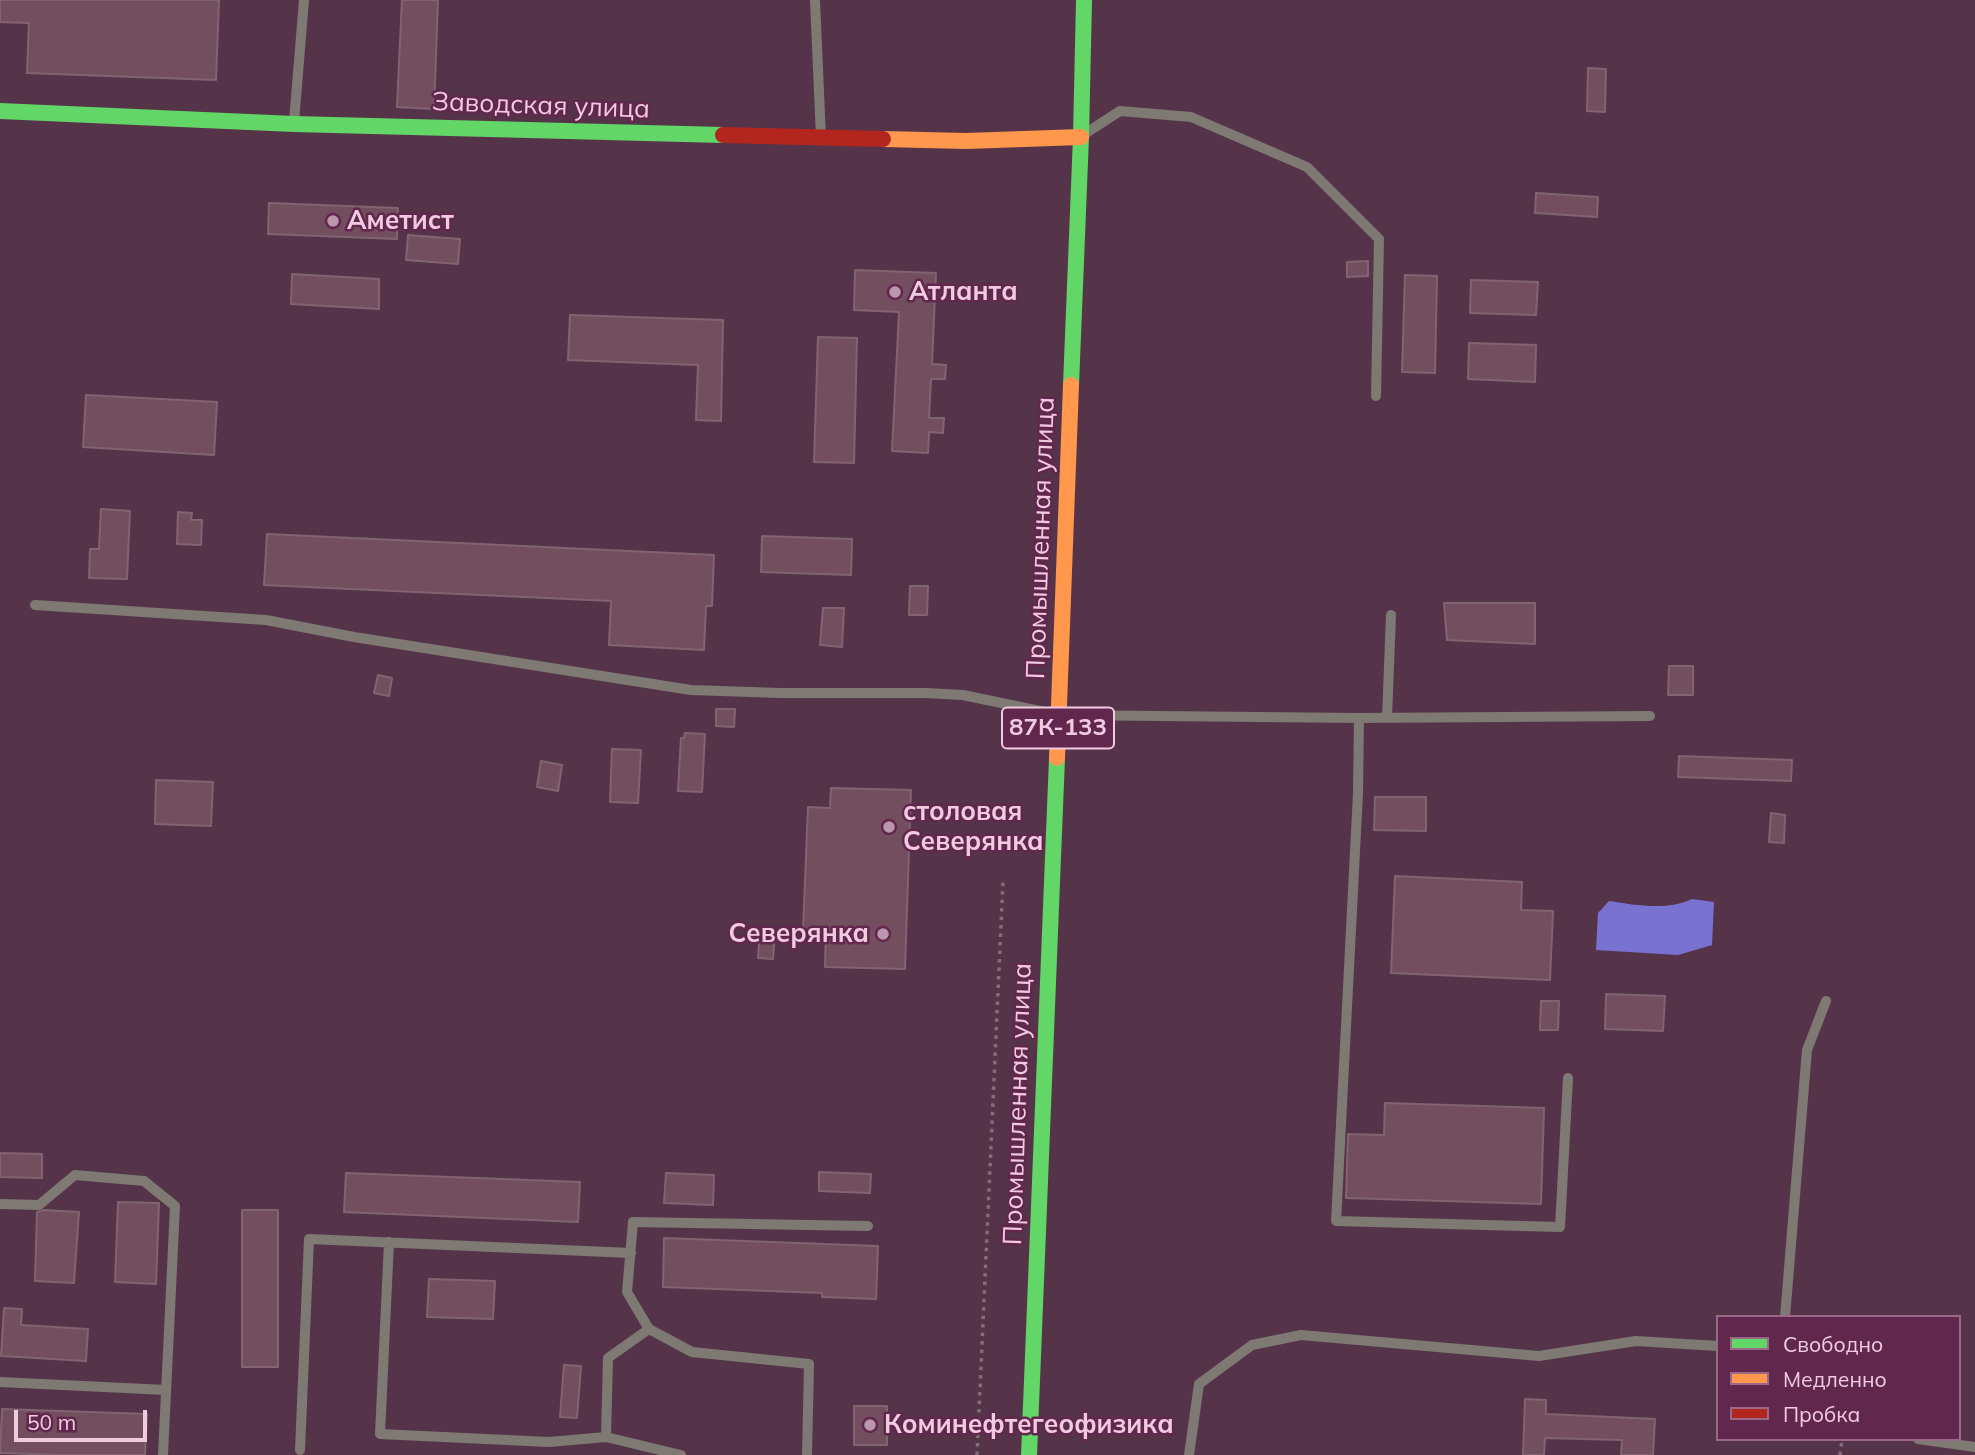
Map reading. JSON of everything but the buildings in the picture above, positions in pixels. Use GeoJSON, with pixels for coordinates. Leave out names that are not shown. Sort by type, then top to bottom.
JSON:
{"type":"FeatureCollection","features":[{"type":"Feature","properties":{"kind":"main road","name":"Промышленная улица"},"geometry":{"type":"LineString","coordinates":[[1029,1455],[1084,0]]}},
{"type":"Feature","properties":{"kind":"main road","name":"Заводская улица"},"geometry":{"type":"LineString","coordinates":[[0,111],[294,124],[821,138],[966,141],[1080,136]]}},
{"type":"Feature","properties":{"kind":"lane"},"geometry":{"type":"LineString","coordinates":[[294,124],[304,0]]}},
{"type":"Feature","properties":{"kind":"lane"},"geometry":{"type":"LineString","coordinates":[[815,0],[821,138]]}},
{"type":"Feature","properties":{"kind":"lane"},"geometry":{"type":"LineString","coordinates":[[1080,136],[1120,111],[1191,117],[1307,167],[1379,239],[1376,396]]}},
{"type":"Feature","properties":{"kind":"lane"},"geometry":{"type":"LineString","coordinates":[[35,605],[266,620],[354,637],[691,690],[963,695],[1059,715],[1359,718],[1650,716]]}},
{"type":"Feature","properties":{"kind":"lane"},"geometry":{"type":"LineString","coordinates":[[1387,718],[1391,615]]}},
{"type":"Feature","properties":{"kind":"lane"},"geometry":{"type":"LineString","coordinates":[[1359,718],[1358,793],[1336,1221],[1560,1227],[1569,1078]]}},
{"type":"Feature","properties":{"kind":"lane"},"geometry":{"type":"LineString","coordinates":[[1785,1315],[1807,1050],[1826,1001]]}},
{"type":"Feature","properties":{"kind":"lane"},"geometry":{"type":"LineString","coordinates":[[0,1204],[39,1205],[75,1175],[144,1181],[175,1206],[163,1455]]}},
{"type":"Feature","properties":{"kind":"lane"},"geometry":{"type":"LineString","coordinates":[[807,1455],[809,1364],[692,1352],[649,1329],[627,1292],[633,1222],[868,1226]]}},
{"type":"Feature","properties":{"kind":"lane"},"geometry":{"type":"LineString","coordinates":[[300,1450],[309,1239],[631,1252]]}},
{"type":"Feature","properties":{"kind":"lane"},"geometry":{"type":"LineString","coordinates":[[389,1242],[380,1434],[549,1441],[606,1437],[681,1455]]}},
{"type":"Feature","properties":{"kind":"lane"},"geometry":{"type":"LineString","coordinates":[[606,1437],[608,1358],[649,1329]]}},
{"type":"Feature","properties":{"kind":"lane"},"geometry":{"type":"LineString","coordinates":[[1189,1455],[1199,1384],[1252,1345],[1301,1335],[1539,1356],[1636,1341],[1716,1346]]}},
{"type":"Feature","properties":{"kind":"lane"},"geometry":{"type":"LineString","coordinates":[[0,1382],[166,1390]]}},
{"type":"Feature","properties":{"kind":"lane"},"geometry":{"type":"LineString","coordinates":[[1932,1441],[1975,1447]]}},
{"type":"Feature","properties":{"kind":"path"},"geometry":{"type":"LineString","coordinates":[[977,1455],[1003,881]]}},
{"type":"Feature","properties":{"kind":"shaded area"},"geometry":{"type":"Polygon","coordinates":[[[1692,899],[1714,902],[1712,945],[1678,955],[1596,950],[1598,913],[1609,901],[1662,906],[1692,899]]]}},
{"type":"Feature","properties":{"kind":"traffic: fast"},"geometry":{"type":"LineString","coordinates":[[1071,385],[1084,0]]}},
{"type":"Feature","properties":{"kind":"traffic: fast"},"geometry":{"type":"LineString","coordinates":[[0,111],[294,124],[723,135]]}},
{"type":"Feature","properties":{"kind":"traffic: fast"},"geometry":{"type":"LineString","coordinates":[[1029,1455],[1057,758]]}},
{"type":"Feature","properties":{"kind":"traffic: slow"},"geometry":{"type":"LineString","coordinates":[[883,139],[966,141],[1081,137]]}},
{"type":"Feature","properties":{"kind":"traffic: slow"},"geometry":{"type":"LineString","coordinates":[[1057,758],[1071,385]]}},
{"type":"Feature","properties":{"kind":"traffic: jam"},"geometry":{"type":"LineString","coordinates":[[723,135],[883,139]]}},
{"type":"Feature","properties":{"kind":"place","name":"Аметист"},"geometry":{"type":"Point","coordinates":[333,221]}},
{"type":"Feature","properties":{"kind":"place","name":"Атланта"},"geometry":{"type":"Point","coordinates":[895,292]}},
{"type":"Feature","properties":{"kind":"place","name":"столовая Северянка"},"geometry":{"type":"Point","coordinates":[889,827]}},
{"type":"Feature","properties":{"kind":"place","name":"Северянка"},"geometry":{"type":"Point","coordinates":[883,934]}},
{"type":"Feature","properties":{"kind":"place","name":"Коминефтегеофизика"},"geometry":{"type":"Point","coordinates":[870,1425]}}]}
